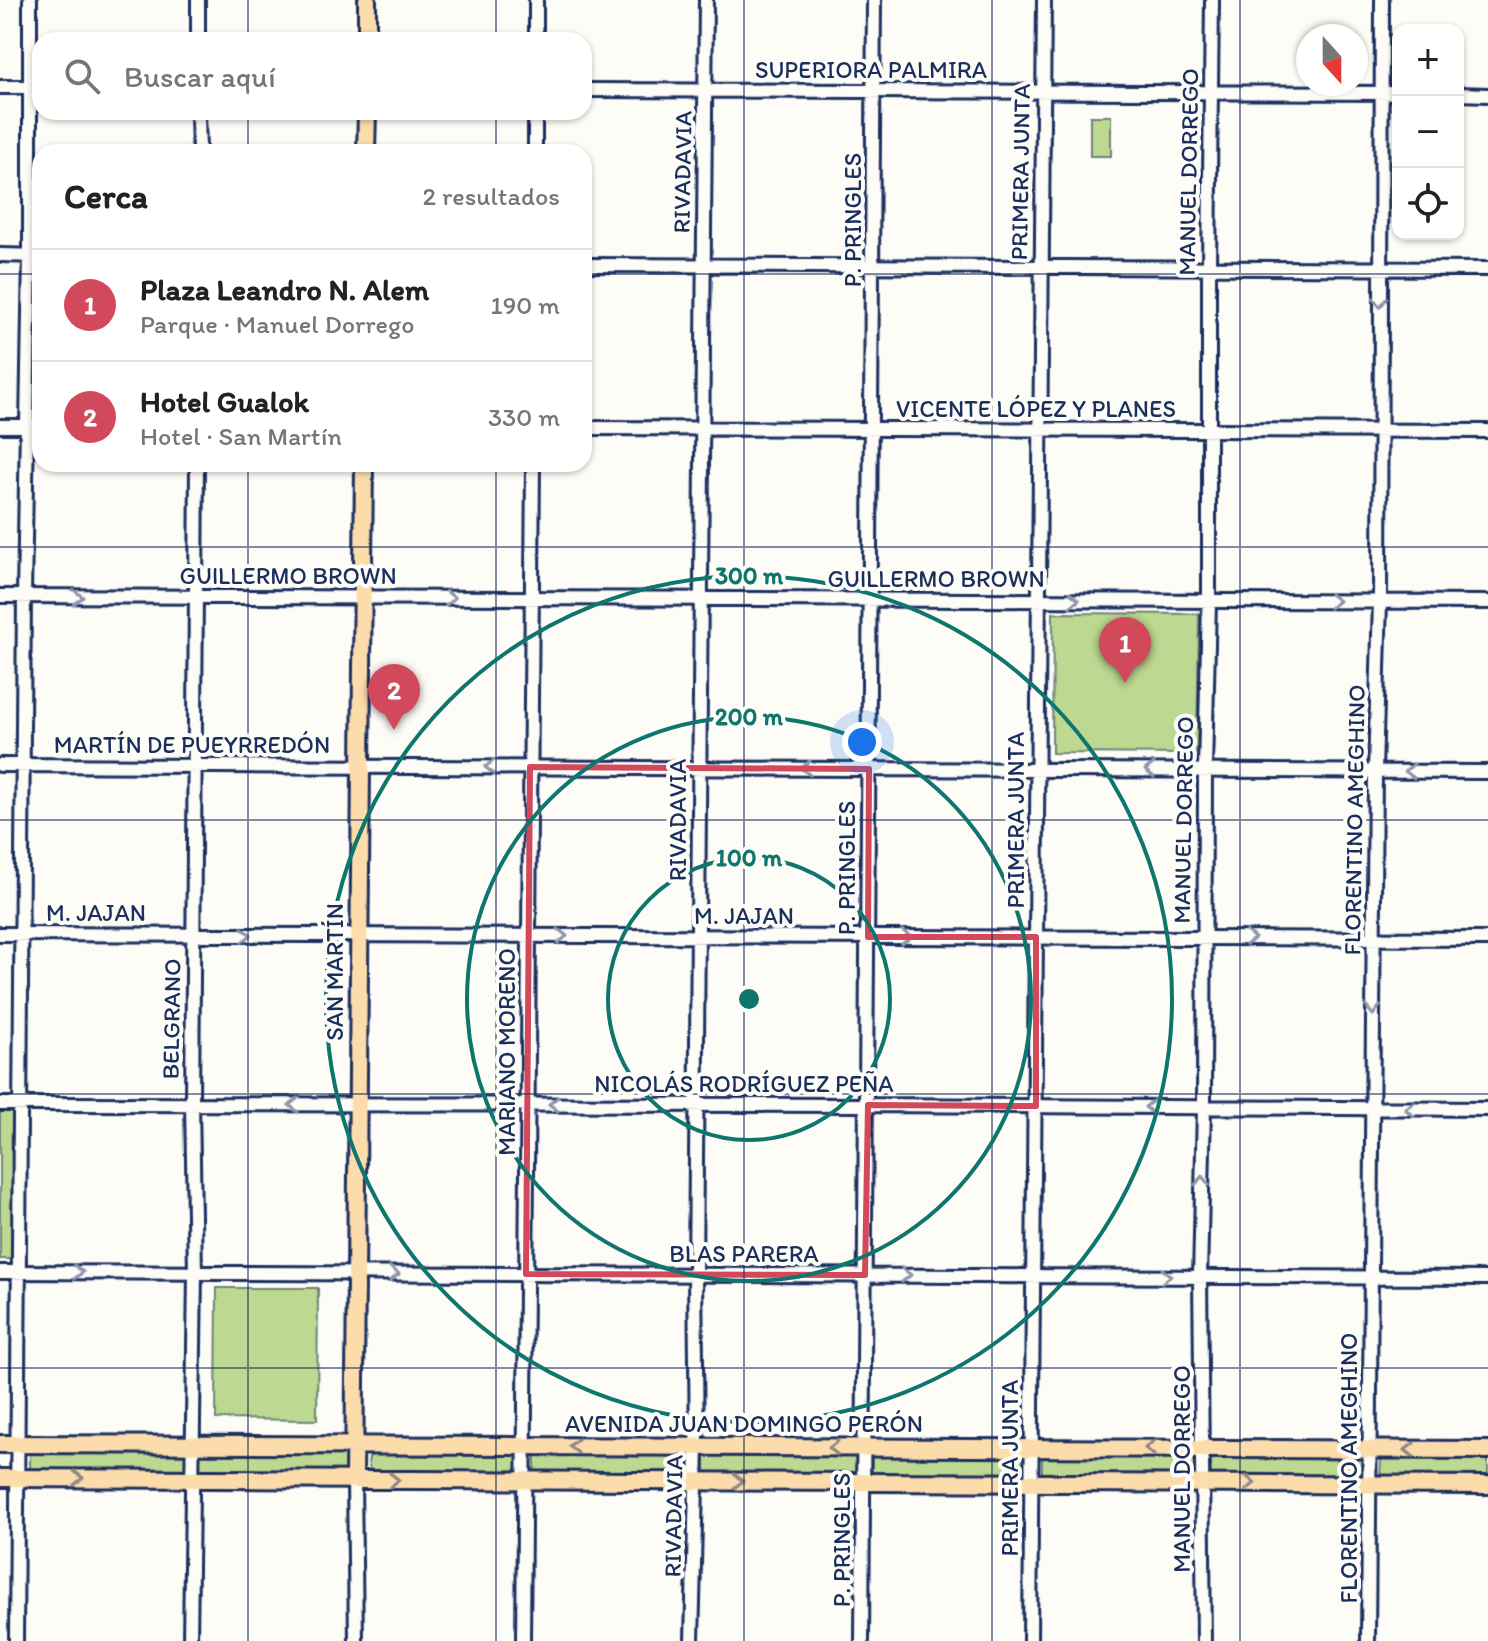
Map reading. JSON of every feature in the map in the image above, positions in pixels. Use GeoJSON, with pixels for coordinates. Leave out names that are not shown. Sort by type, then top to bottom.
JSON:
{"type":"FeatureCollection","features":[{"type":"Feature","properties":{"kind":"main road"},"geometry":{"type":"LineString","coordinates":[[367,0],[367,32]]}},
{"type":"Feature","properties":{"kind":"main road"},"geometry":{"type":"LineString","coordinates":[[366,144],[367,120]]}},
{"type":"Feature","properties":{"kind":"main road","name":"SAN MARTÍN"},"geometry":{"type":"LineString","coordinates":[[354,1480],[364,472]]}},
{"type":"Feature","properties":{"kind":"main road","name":"AVENIDA JUAN DOMINGO PERÓN"},"geometry":{"type":"LineString","coordinates":[[0,1444],[1488,1450]]}},
{"type":"Feature","properties":{"kind":"main road"},"geometry":{"type":"LineString","coordinates":[[9,1478],[1488,1485]]}},
{"type":"Feature","properties":{"kind":"street"},"geometry":{"type":"LineString","coordinates":[[30,0],[32,44]]}},
{"type":"Feature","properties":{"kind":"street"},"geometry":{"type":"LineString","coordinates":[[198,0],[198,32]]}},
{"type":"Feature","properties":{"kind":"street"},"geometry":{"type":"LineString","coordinates":[[536,0],[536,32]]}},
{"type":"Feature","properties":{"kind":"street","name":"RIVADAVIA"},"geometry":{"type":"LineString","coordinates":[[692,1641],[697,1481],[696,1106],[706,0]]}},
{"type":"Feature","properties":{"kind":"street","name":"P. PRINGLES"},"geometry":{"type":"LineString","coordinates":[[862,1641],[874,0]]}},
{"type":"Feature","properties":{"kind":"street","name":"PRIMERA JUNTA"},"geometry":{"type":"LineString","coordinates":[[1030,1641],[1044,0]]}},
{"type":"Feature","properties":{"kind":"street","name":"MANUEL DORREGO"},"geometry":{"type":"LineString","coordinates":[[1204,1641],[1200,1277],[1209,601],[1212,0]]}},
{"type":"Feature","properties":{"kind":"street","name":"FLORENTINO AMEGHINO"},"geometry":{"type":"LineString","coordinates":[[1368,1641],[1375,771],[1380,601],[1382,0]]}},
{"type":"Feature","properties":{"kind":"street"},"geometry":{"type":"LineString","coordinates":[[0,87],[32,87]]}},
{"type":"Feature","properties":{"kind":"street","name":"SUPERIORA PALMIRA"},"geometry":{"type":"LineString","coordinates":[[592,90],[1392,93]]}},
{"type":"Feature","properties":{"kind":"street"},"geometry":{"type":"LineString","coordinates":[[1464,94],[1488,95]]}},
{"type":"Feature","properties":{"kind":"street"},"geometry":{"type":"LineString","coordinates":[[34,120],[34,144]]}},
{"type":"Feature","properties":{"kind":"street"},"geometry":{"type":"LineString","coordinates":[[198,120],[199,144]]}},
{"type":"Feature","properties":{"kind":"street"},"geometry":{"type":"LineString","coordinates":[[535,120],[535,144]]}},
{"type":"Feature","properties":{"kind":"street"},"geometry":{"type":"LineString","coordinates":[[0,255],[32,256]]}},
{"type":"Feature","properties":{"kind":"street"},"geometry":{"type":"LineString","coordinates":[[592,265],[1488,269]]}},
{"type":"Feature","properties":{"kind":"street"},"geometry":{"type":"LineString","coordinates":[[0,426],[32,426]]}},
{"type":"Feature","properties":{"kind":"street","name":"VICENTE LÓPEZ Y PLANES"},"geometry":{"type":"LineString","coordinates":[[592,428],[1488,431]]}},
{"type":"Feature","properties":{"kind":"street"},"geometry":{"type":"LineString","coordinates":[[16,1641],[9,1478],[17,1444],[24,596],[32,460]]}},
{"type":"Feature","properties":{"kind":"street","name":"BELGRANO"},"geometry":{"type":"LineString","coordinates":[[190,1641],[195,1273],[192,1104],[197,472]]}},
{"type":"Feature","properties":{"kind":"street","name":"MARIANO MORENO"},"geometry":{"type":"LineString","coordinates":[[523,1641],[533,472]]}},
{"type":"Feature","properties":{"kind":"street","name":"GUILLERMO BROWN"},"geometry":{"type":"LineString","coordinates":[[0,596],[1488,602]]}},
{"type":"Feature","properties":{"kind":"street","name":"MARTÍN DE PUEYRREDÓN"},"geometry":{"type":"LineString","coordinates":[[0,765],[1488,772]]}},
{"type":"Feature","properties":{"kind":"street","name":"M. JAJAN"},"geometry":{"type":"LineString","coordinates":[[0,934],[1488,939]]}},
{"type":"Feature","properties":{"kind":"street","name":"NICOLÁS RODRÍGUEZ PEÑA"},"geometry":{"type":"LineString","coordinates":[[0,1104],[1488,1109]]}},
{"type":"Feature","properties":{"kind":"street","name":"BLAS PARERA"},"geometry":{"type":"LineString","coordinates":[[0,1272],[1488,1278]]}},
{"type":"Feature","properties":{"kind":"street"},"geometry":{"type":"LineString","coordinates":[[354,1480],[356,1641]]}},
{"type":"Feature","properties":{"kind":"highlighted area"},"geometry":{"type":"Polygon","coordinates":[[[530,767],[869,769],[868,937],[1036,937],[1036,1106],[868,1105],[865,1275],[526,1274],[530,767]]]}},
{"type":"Feature","properties":{"kind":"green space"},"geometry":{"type":"Polygon","coordinates":[[[1090,116],[1111,116],[1111,156],[1090,156],[1090,116]]]}},
{"type":"Feature","properties":{"kind":"green space"},"geometry":{"type":"Polygon","coordinates":[[[1053,613],[1199,614],[1197,754],[1052,753],[1053,613]]]}},
{"type":"Feature","properties":{"kind":"green space"},"geometry":{"type":"Polygon","coordinates":[[[0,1111],[14,1111],[14,1259],[0,1259],[0,1111]]]}},
{"type":"Feature","properties":{"kind":"green space"},"geometry":{"type":"Polygon","coordinates":[[[217,1288],[318,1288],[317,1420],[216,1419],[217,1288]]]}},
{"type":"Feature","properties":{"kind":"green space"},"geometry":{"type":"Polygon","coordinates":[[[186,1449],[186,1476],[30,1476],[30,1450],[186,1449]]]}},
{"type":"Feature","properties":{"kind":"green space"},"geometry":{"type":"Polygon","coordinates":[[[198,1450],[346,1451],[351,1472],[197,1475],[198,1450]]]}},
{"type":"Feature","properties":{"kind":"green space"},"geometry":{"type":"Polygon","coordinates":[[[373,1450],[521,1452],[521,1476],[374,1474],[368,1462],[373,1450]]]}},
{"type":"Feature","properties":{"kind":"green space"},"geometry":{"type":"Polygon","coordinates":[[[535,1450],[693,1451],[692,1476],[535,1476],[535,1450]]]}},
{"type":"Feature","properties":{"kind":"green space"},"geometry":{"type":"Polygon","coordinates":[[[705,1451],[860,1453],[860,1477],[705,1476],[705,1451]]]}},
{"type":"Feature","properties":{"kind":"green space"},"geometry":{"type":"Polygon","coordinates":[[[872,1451],[1029,1453],[1029,1477],[872,1476],[872,1451]]]}},
{"type":"Feature","properties":{"kind":"green space"},"geometry":{"type":"Polygon","coordinates":[[[1042,1455],[1196,1455],[1196,1478],[1042,1478],[1042,1455]]]}},
{"type":"Feature","properties":{"kind":"green space"},"geometry":{"type":"Polygon","coordinates":[[[1366,1455],[1366,1478],[1211,1479],[1211,1456],[1366,1455]]]}},
{"type":"Feature","properties":{"kind":"green space"},"geometry":{"type":"Polygon","coordinates":[[[1381,1457],[1488,1457],[1488,1480],[1380,1479],[1381,1457]]]}},
{"type":"Feature","properties":{"kind":"place","name":"Plaza Leandro N. Alem"},"geometry":{"type":"Point","coordinates":[1125,683]}},
{"type":"Feature","properties":{"kind":"place","name":"Hotel Gualok"},"geometry":{"type":"Point","coordinates":[394,730]}}]}
